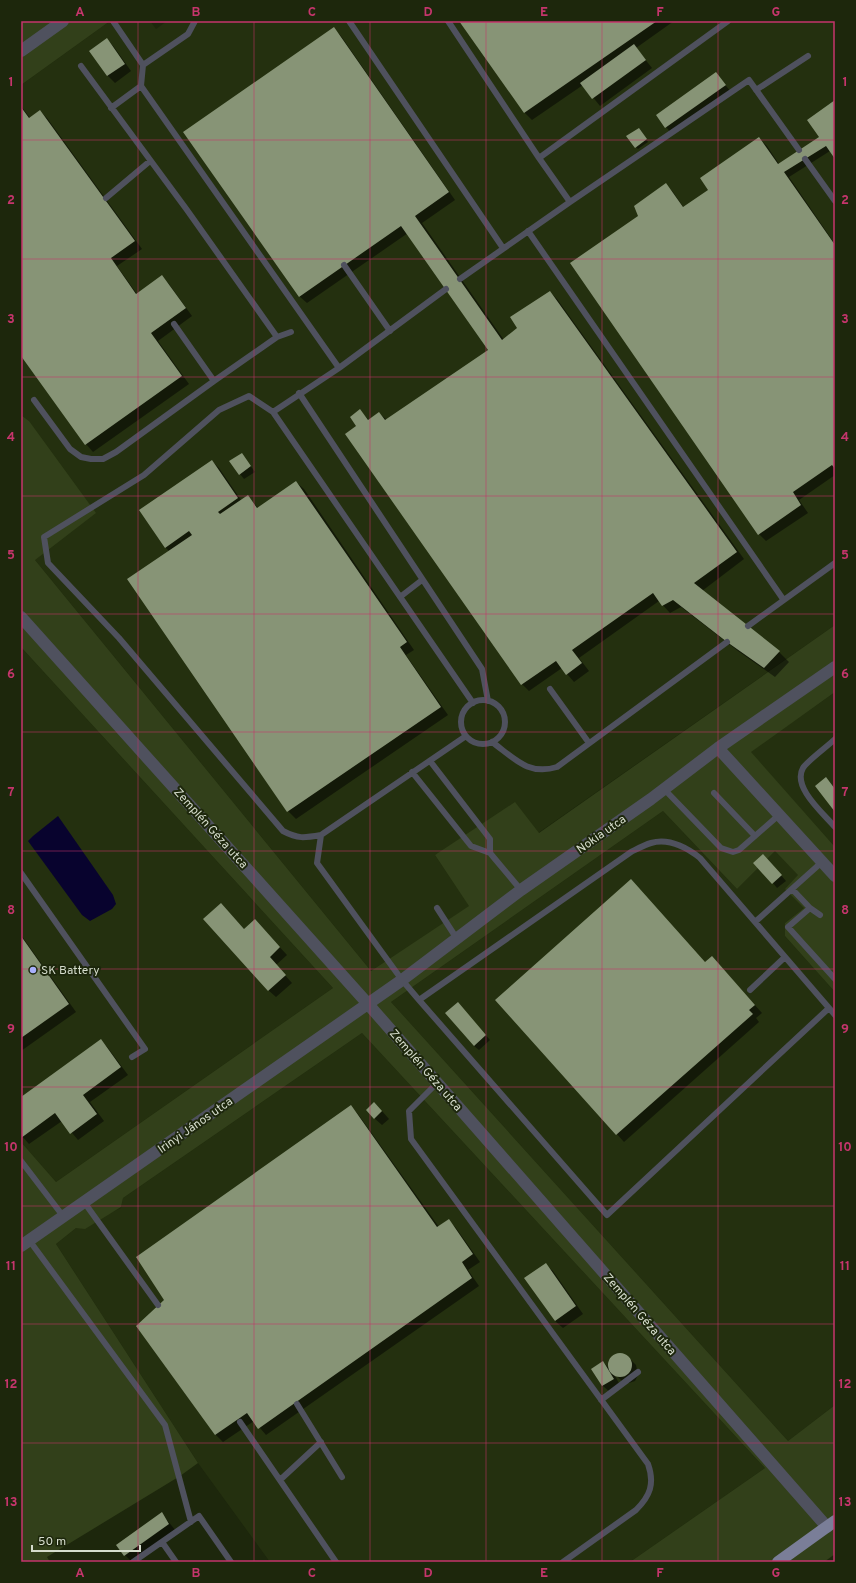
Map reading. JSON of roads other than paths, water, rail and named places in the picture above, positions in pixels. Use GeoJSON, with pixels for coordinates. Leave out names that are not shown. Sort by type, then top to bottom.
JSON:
{"type":"FeatureCollection","features":[{"type":"Feature","properties":{"kind":"main road"},"geometry":{"type":"LineString","coordinates":[[778,1562],[831,1524]]}},
{"type":"Feature","properties":{"kind":"street"},"geometry":{"type":"LineString","coordinates":[[21,51],[63,21]]}},
{"type":"Feature","properties":{"kind":"street","name":"Zemplén Géza utca"},"geometry":{"type":"LineString","coordinates":[[21,617],[831,1524]]}},
{"type":"Feature","properties":{"kind":"street","name":"Nokia utca"},"geometry":{"type":"LineString","coordinates":[[368,1004],[521,890],[664,789],[718,748],[835,667]]}},
{"type":"Feature","properties":{"kind":"street"},"geometry":{"type":"LineString","coordinates":[[718,748],[835,876]]}},
{"type":"Feature","properties":{"kind":"street","name":"Irinyi János utca"},"geometry":{"type":"LineString","coordinates":[[25,1243],[368,1004]]}},
{"type":"Feature","properties":{"kind":"lane"},"geometry":{"type":"LineString","coordinates":[[113,21],[143,65],[141,86],[339,368]]}},
{"type":"Feature","properties":{"kind":"lane"},"geometry":{"type":"LineString","coordinates":[[143,65],[188,34],[195,21]]}},
{"type":"Feature","properties":{"kind":"lane"},"geometry":{"type":"LineString","coordinates":[[349,21],[503,248]]}},
{"type":"Feature","properties":{"kind":"lane"},"geometry":{"type":"LineString","coordinates":[[448,21],[570,202]]}},
{"type":"Feature","properties":{"kind":"lane"},"geometry":{"type":"LineString","coordinates":[[539,158],[728,21]]}},
{"type":"Feature","properties":{"kind":"lane"},"geometry":{"type":"LineString","coordinates":[[756,90],[808,56]]}},
{"type":"Feature","properties":{"kind":"lane"},"geometry":{"type":"LineString","coordinates":[[81,66],[277,337]]}},
{"type":"Feature","properties":{"kind":"lane"},"geometry":{"type":"LineString","coordinates":[[460,279],[749,80],[799,150]]}},
{"type":"Feature","properties":{"kind":"lane"},"geometry":{"type":"LineString","coordinates":[[111,108],[141,86]]}},
{"type":"Feature","properties":{"kind":"lane"},"geometry":{"type":"LineString","coordinates":[[806,159],[835,201]]}},
{"type":"Feature","properties":{"kind":"lane"},"geometry":{"type":"LineString","coordinates":[[106,198],[150,161]]}},
{"type":"Feature","properties":{"kind":"lane"},"geometry":{"type":"LineString","coordinates":[[528,231],[784,599]]}},
{"type":"Feature","properties":{"kind":"lane"},"geometry":{"type":"LineString","coordinates":[[344,265],[390,331]]}},
{"type":"Feature","properties":{"kind":"lane"},"geometry":{"type":"LineString","coordinates":[[273,412],[299,393],[339,368],[446,289]]}},
{"type":"Feature","properties":{"kind":"lane"},"geometry":{"type":"LineString","coordinates":[[174,324],[214,380]]}},
{"type":"Feature","properties":{"kind":"lane"},"geometry":{"type":"LineString","coordinates":[[34,400],[70,449],[81,457],[103,459],[116,452],[214,380],[277,337],[291,332]]}},
{"type":"Feature","properties":{"kind":"lane"},"geometry":{"type":"LineString","coordinates":[[299,393],[482,669],[488,701]]}},
{"type":"Feature","properties":{"kind":"lane"},"geometry":{"type":"LineString","coordinates":[[466,736],[320,835],[298,838],[283,831],[119,638],[48,563],[44,537],[144,475],[219,410],[250,396],[273,412],[473,703]]}},
{"type":"Feature","properties":{"kind":"lane"},"geometry":{"type":"LineString","coordinates":[[748,626],[835,563]]}},
{"type":"Feature","properties":{"kind":"lane"},"geometry":{"type":"LineString","coordinates":[[400,597],[422,580]]}},
{"type":"Feature","properties":{"kind":"lane"},"geometry":{"type":"LineString","coordinates":[[492,742],[528,768],[547,770],[557,767],[727,642]]}},
{"type":"Feature","properties":{"kind":"lane"},"geometry":{"type":"LineString","coordinates":[[550,689],[589,743]]}},
{"type":"Feature","properties":{"kind":"lane"},"geometry":{"type":"LineString","coordinates":[[488,701],[500,708],[505,720],[502,733],[492,742],[479,744],[466,736],[462,722],[463,714],[473,703],[488,701]]}},
{"type":"Feature","properties":{"kind":"lane"},"geometry":{"type":"LineString","coordinates":[[835,739],[803,768],[800,778],[803,790],[835,827]]}},
{"type":"Feature","properties":{"kind":"lane"},"geometry":{"type":"LineString","coordinates":[[430,761],[490,839],[490,853]]}},
{"type":"Feature","properties":{"kind":"lane"},"geometry":{"type":"LineString","coordinates":[[412,772],[471,846],[490,853],[521,890]]}},
{"type":"Feature","properties":{"kind":"lane"},"geometry":{"type":"LineString","coordinates":[[664,789],[721,848],[733,852],[739,850],[779,815]]}},
{"type":"Feature","properties":{"kind":"lane"},"geometry":{"type":"LineString","coordinates":[[714,793],[755,836]]}},
{"type":"Feature","properties":{"kind":"lane"},"geometry":{"type":"LineString","coordinates":[[320,835],[317,863],[402,980],[606,1215],[829,1008]]}},
{"type":"Feature","properties":{"kind":"lane"},"geometry":{"type":"LineString","coordinates":[[419,1000],[631,852],[652,843],[669,842],[687,848],[700,858],[835,1015]]}},
{"type":"Feature","properties":{"kind":"lane"},"geometry":{"type":"LineString","coordinates":[[755,922],[822,862]]}},
{"type":"Feature","properties":{"kind":"lane"},"geometry":{"type":"LineString","coordinates":[[21,873],[145,1049],[132,1058]]}},
{"type":"Feature","properties":{"kind":"lane"},"geometry":{"type":"LineString","coordinates":[[792,889],[810,908],[820,915]]}},
{"type":"Feature","properties":{"kind":"lane"},"geometry":{"type":"LineString","coordinates":[[437,908],[457,939]]}},
{"type":"Feature","properties":{"kind":"lane"},"geometry":{"type":"LineString","coordinates":[[810,908],[788,927],[835,979]]}},
{"type":"Feature","properties":{"kind":"lane"},"geometry":{"type":"LineString","coordinates":[[750,990],[785,957]]}},
{"type":"Feature","properties":{"kind":"lane"},"geometry":{"type":"LineString","coordinates":[[437,1083],[409,1110],[411,1139],[648,1464],[652,1480],[650,1489],[642,1504],[636,1510],[563,1562]]}},
{"type":"Feature","properties":{"kind":"lane"},"geometry":{"type":"LineString","coordinates":[[21,1161],[64,1216]]}},
{"type":"Feature","properties":{"kind":"lane"},"geometry":{"type":"LineString","coordinates":[[84,1202],[158,1305]]}},
{"type":"Feature","properties":{"kind":"lane"},"geometry":{"type":"LineString","coordinates":[[25,1243],[165,1425],[191,1522]]}},
{"type":"Feature","properties":{"kind":"lane"},"geometry":{"type":"LineString","coordinates":[[601,1400],[638,1372]]}},
{"type":"Feature","properties":{"kind":"lane"},"geometry":{"type":"LineString","coordinates":[[297,1404],[342,1477]]}},
{"type":"Feature","properties":{"kind":"lane"},"geometry":{"type":"LineString","coordinates":[[240,1422],[336,1562]]}},
{"type":"Feature","properties":{"kind":"lane"},"geometry":{"type":"LineString","coordinates":[[280,1480],[321,1442]]}},
{"type":"Feature","properties":{"kind":"lane"},"geometry":{"type":"LineString","coordinates":[[134,1562],[199,1516],[231,1562]]}},
{"type":"Feature","properties":{"kind":"lane"},"geometry":{"type":"LineString","coordinates":[[162,1542],[176,1562]]}},
{"type":"Feature","properties":{"kind":"place","name":"SK Battery"},"geometry":{"type":"Point","coordinates":[33,970]}}]}
